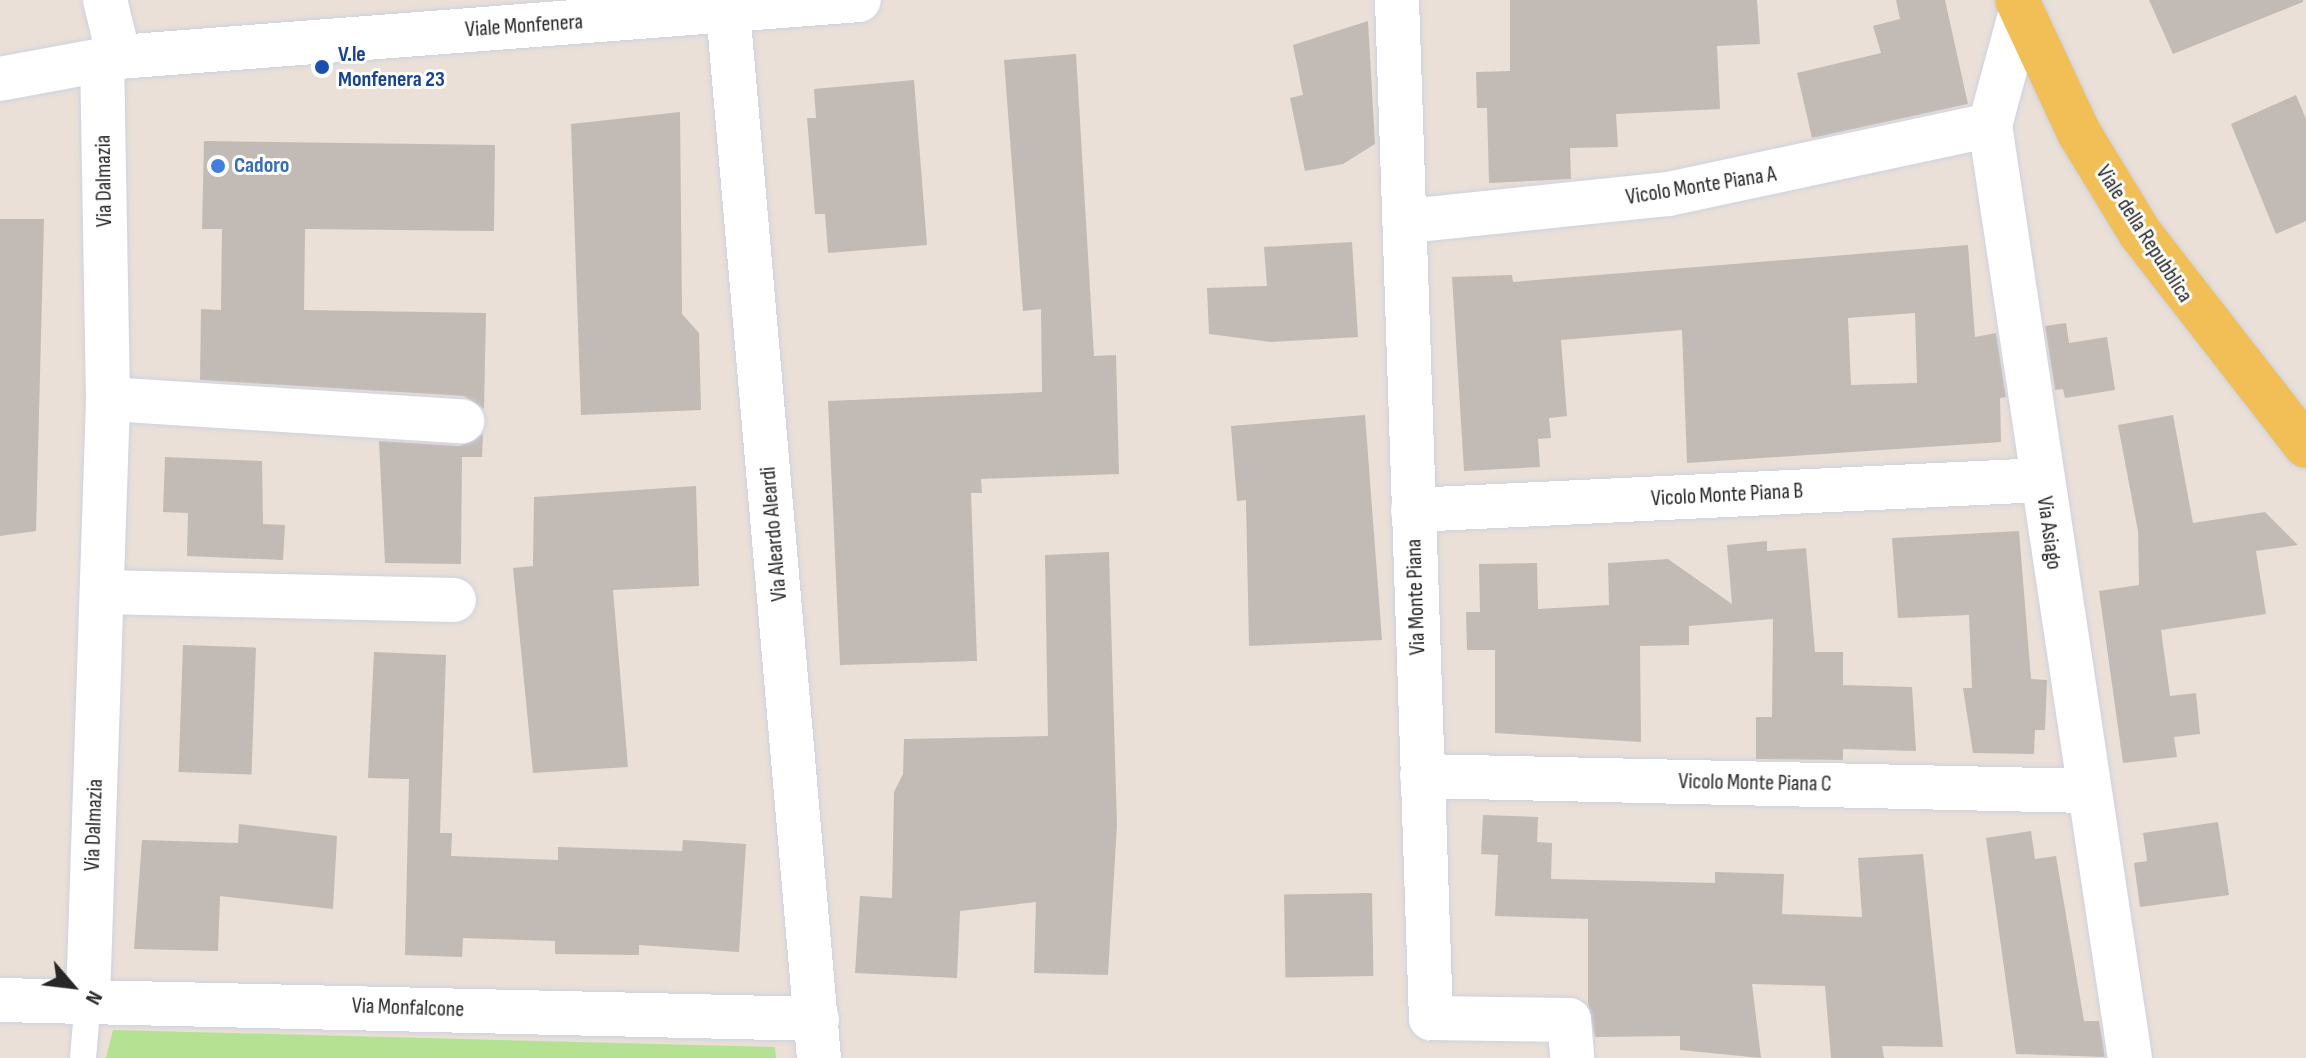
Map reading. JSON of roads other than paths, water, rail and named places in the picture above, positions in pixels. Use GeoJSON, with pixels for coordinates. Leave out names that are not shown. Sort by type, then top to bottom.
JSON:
{"type":"FeatureCollection","features":[{"type":"Feature","properties":{"kind":"main road","name":"Viale della Repubblica"},"geometry":{"type":"LineString","coordinates":[[2019,5],[2078,131],[2140,233],[2306,446]]}},
{"type":"Feature","properties":{"kind":"street","name":"Via Dalmazia"},"geometry":{"type":"LineString","coordinates":[[88,1000],[108,399],[110,58],[105,0]]}},
{"type":"Feature","properties":{"kind":"street","name":"Viale Monfenera"},"geometry":{"type":"LineString","coordinates":[[0,79],[110,58],[859,0]]}},
{"type":"Feature","properties":{"kind":"street","name":"Via Monte Piana"},"geometry":{"type":"LineString","coordinates":[[1397,0],[1407,221],[1413,510],[1431,1018],[1569,1020],[1572,1058]]}},
{"type":"Feature","properties":{"kind":"street","name":"Via Asiago"},"geometry":{"type":"LineString","coordinates":[[2019,5],[1990,125],[2087,791],[2130,1058]]}},
{"type":"Feature","properties":{"kind":"street","name":"Via Aleardo Aleardi"},"geometry":{"type":"LineString","coordinates":[[728,10],[818,1038]]}},
{"type":"Feature","properties":{"kind":"street","name":"Vicolo Monte Piana A"},"geometry":{"type":"LineString","coordinates":[[1407,221],[1669,194],[1990,125]]}},
{"type":"Feature","properties":{"kind":"street"},"geometry":{"type":"LineString","coordinates":[[108,399],[462,421]]}},
{"type":"Feature","properties":{"kind":"street","name":"Vicolo Monte Piana B"},"geometry":{"type":"LineString","coordinates":[[1413,510],[2041,480]]}},
{"type":"Feature","properties":{"kind":"street"},"geometry":{"type":"LineString","coordinates":[[102,592],[454,600]]}},
{"type":"Feature","properties":{"kind":"street","name":"Vicolo Monte Piana C"},"geometry":{"type":"LineString","coordinates":[[1422,776],[2087,791]]}},
{"type":"Feature","properties":{"kind":"street","name":"Via Monfalcone"},"geometry":{"type":"LineString","coordinates":[[0,1000],[88,1000],[818,1038]]}},
{"type":"Feature","properties":{"kind":"lane","name":"Via Dalmazia"},"geometry":{"type":"LineString","coordinates":[[83,1058],[88,1000]]}},
{"type":"Feature","properties":{"kind":"place","name":"V.le Monfenera 23"},"geometry":{"type":"Point","coordinates":[322,67]}},
{"type":"Feature","properties":{"kind":"place","name":"Cadoro"},"geometry":{"type":"Point","coordinates":[218,166]}}]}
